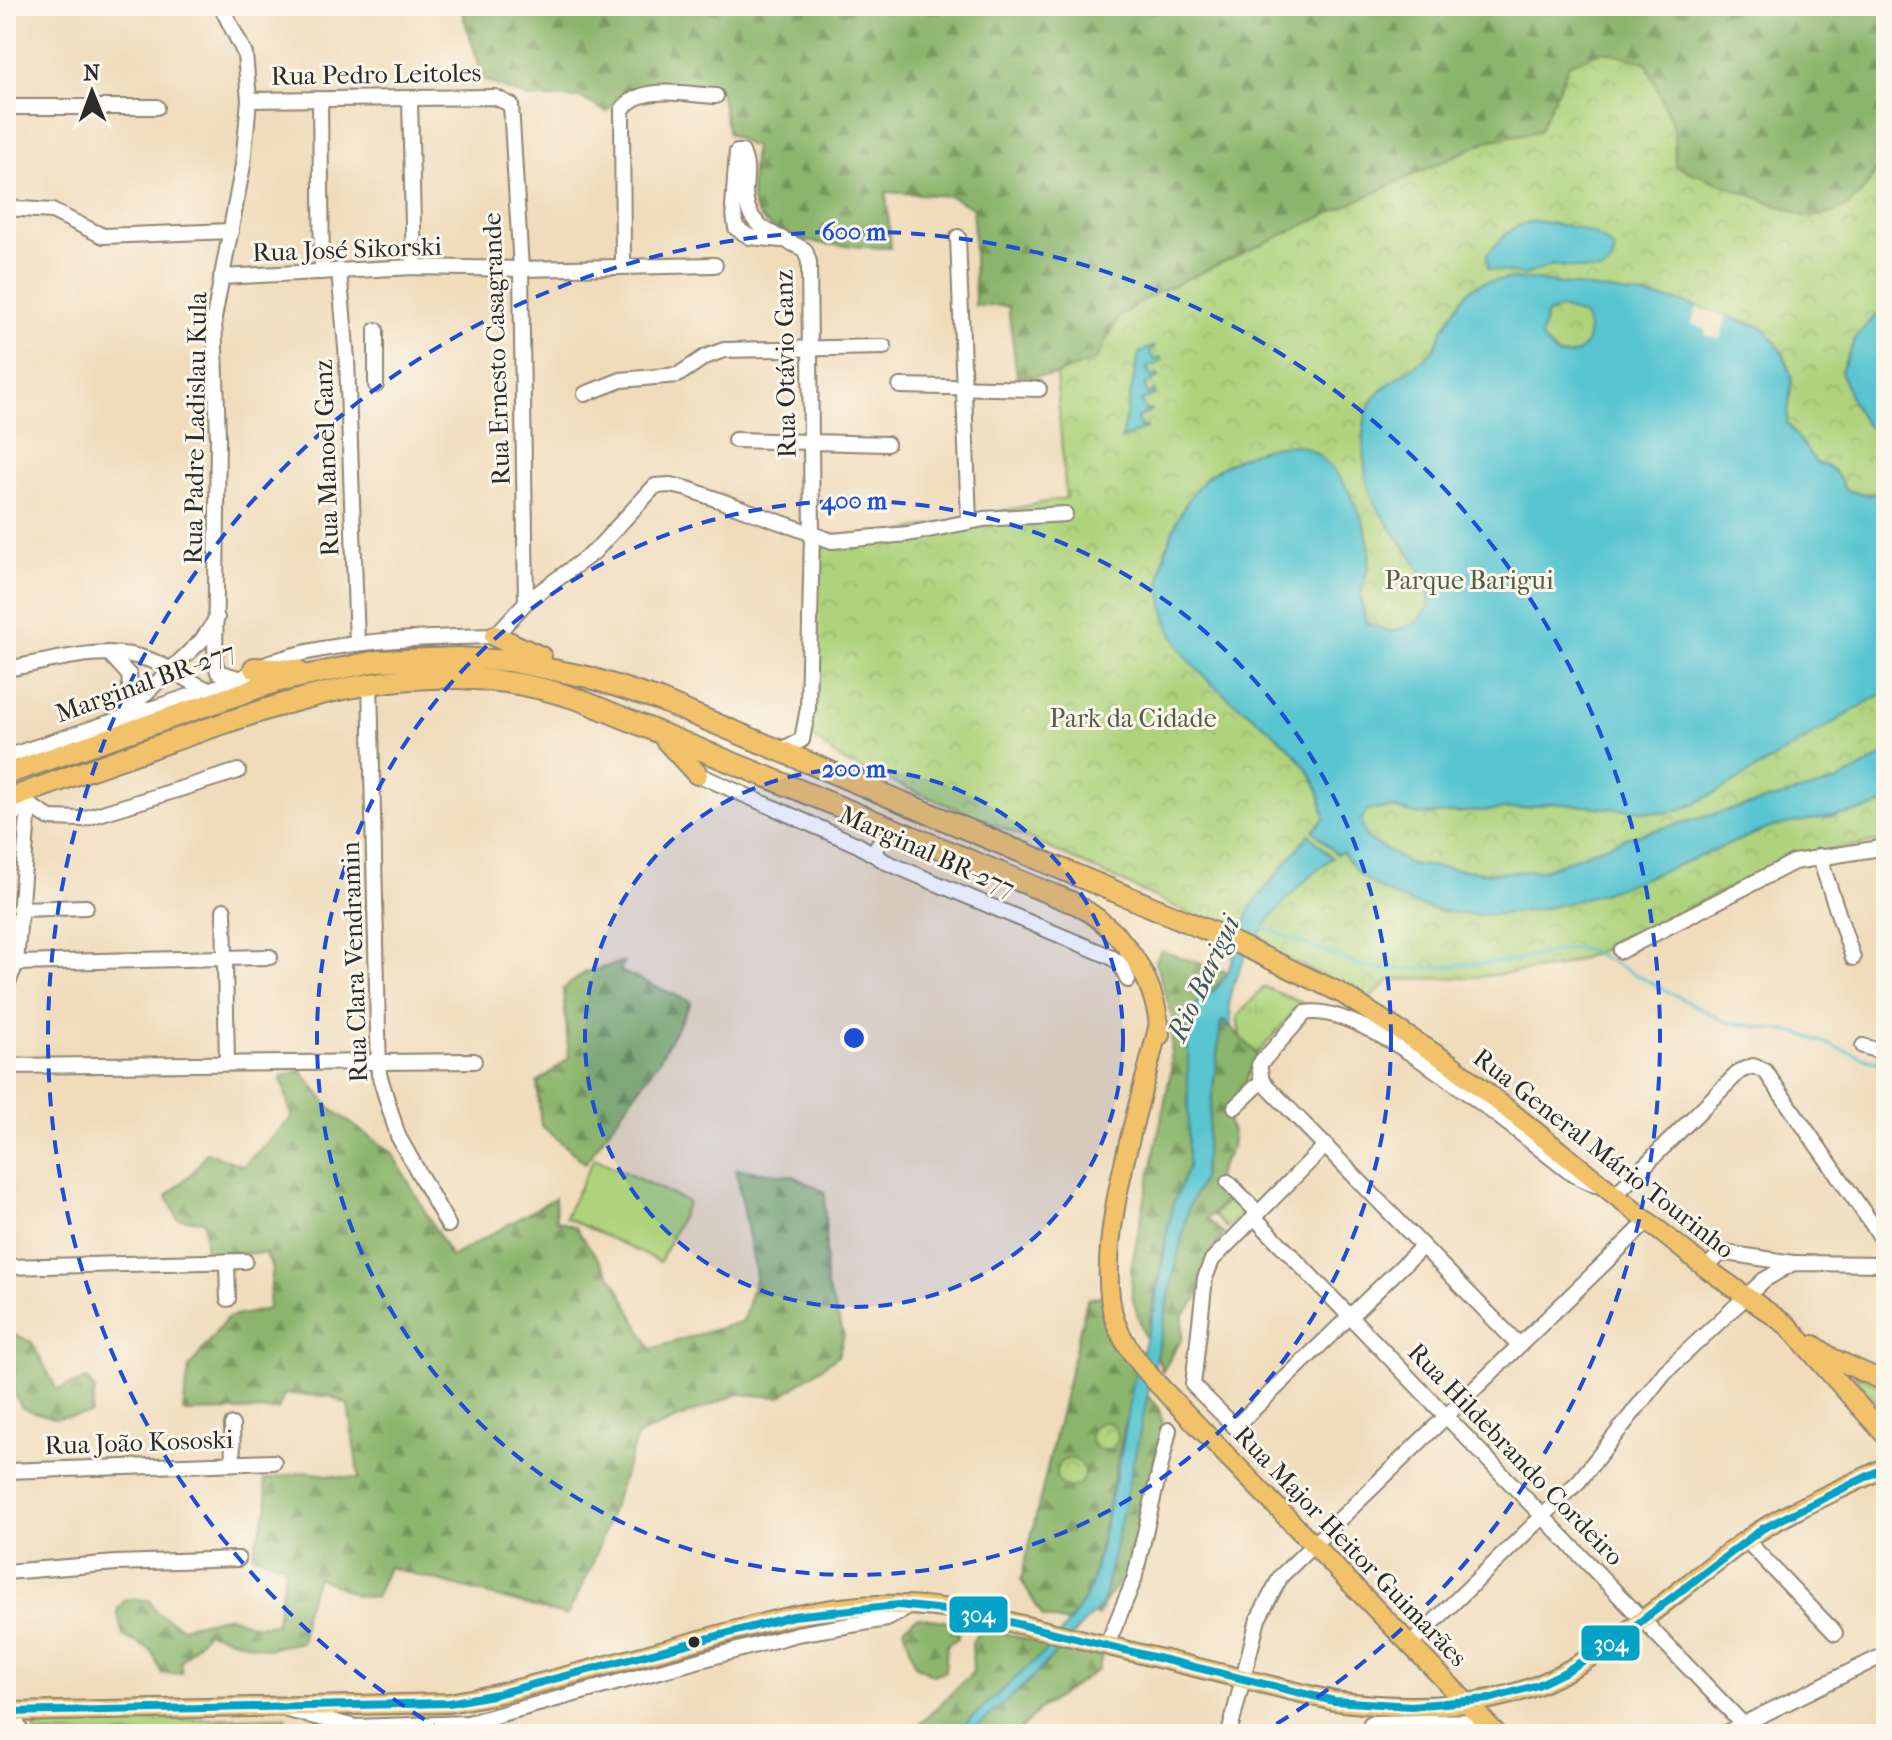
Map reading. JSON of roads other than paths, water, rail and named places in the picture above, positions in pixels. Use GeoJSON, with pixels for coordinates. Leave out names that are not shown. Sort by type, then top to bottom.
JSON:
{"type":"FeatureCollection","features":[{"type":"Feature","properties":{"kind":"highway"},"geometry":{"type":"LineString","coordinates":[[495,636],[526,653],[592,672],[1221,936]]}},
{"type":"Feature","properties":{"kind":"highway"},"geometry":{"type":"LineString","coordinates":[[248,673],[317,671],[377,661],[486,659],[563,671],[657,699]]}},
{"type":"Feature","properties":{"kind":"highway"},"geometry":{"type":"LineString","coordinates":[[6,774],[317,671]]}},
{"type":"Feature","properties":{"kind":"highway"},"geometry":{"type":"LineString","coordinates":[[6,800],[293,700],[370,683],[453,677],[509,681],[580,700],[1071,902]]}},
{"type":"Feature","properties":{"kind":"highway"},"geometry":{"type":"LineString","coordinates":[[654,730],[697,774]]}},
{"type":"Feature","properties":{"kind":"highway"},"geometry":{"type":"LineString","coordinates":[[29,805],[101,766]]}},
{"type":"Feature","properties":{"kind":"main road","name":"Rua Major Heitor Guimarães"},"geometry":{"type":"LineString","coordinates":[[1071,902],[1105,923],[1129,949],[1149,985],[1159,1023],[1156,1080],[1122,1238],[1118,1274],[1123,1314],[1138,1359],[1168,1395],[1490,1728]]}},
{"type":"Feature","properties":{"kind":"main road","name":"Rua General Mário Tourinho"},"geometry":{"type":"LineString","coordinates":[[1221,936],[1341,993],[1401,1029],[1460,1071],[1706,1268],[1788,1326],[1886,1433]]}},
{"type":"Feature","properties":{"kind":"main road"},"geometry":{"type":"LineString","coordinates":[[1788,1326],[1832,1358],[1886,1382]]}},
{"type":"Feature","properties":{"kind":"main road"},"geometry":{"type":"LineString","coordinates":[[1832,1358],[1838,1372],[1886,1433]]}},
{"type":"Feature","properties":{"kind":"main road"},"geometry":{"type":"LineString","coordinates":[[8,1708],[281,1708],[463,1701],[807,1611],[849,1605],[915,1604],[1100,1643],[1326,1699],[1370,1721],[1517,1692],[1556,1676],[1746,1540],[1886,1467]]}},
{"type":"Feature","properties":{"kind":"street","name":"Rua Padre Ladislau Kula"},"geometry":{"type":"LineString","coordinates":[[221,6],[245,54],[249,100],[243,165],[214,318],[218,438],[215,661],[218,672],[248,673]]}},
{"type":"Feature","properties":{"kind":"street"},"geometry":{"type":"LineString","coordinates":[[623,266],[620,122],[628,101],[639,96],[716,96]]}},
{"type":"Feature","properties":{"kind":"street"},"geometry":{"type":"LineString","coordinates":[[410,99],[414,267]]}},
{"type":"Feature","properties":{"kind":"street","name":"Rua Pedro Leitoles"},"geometry":{"type":"LineString","coordinates":[[249,100],[504,99]]}},
{"type":"Feature","properties":{"kind":"street","name":"Rua Ernesto Casagrande"},"geometry":{"type":"LineString","coordinates":[[504,99],[511,105],[513,113],[521,269],[526,602]]}},
{"type":"Feature","properties":{"kind":"street"},"geometry":{"type":"LineString","coordinates":[[320,101],[322,272]]}},
{"type":"Feature","properties":{"kind":"street"},"geometry":{"type":"LineString","coordinates":[[6,107],[157,107]]}},
{"type":"Feature","properties":{"kind":"street"},"geometry":{"type":"LineString","coordinates":[[737,152],[742,152],[747,162],[745,195],[750,214],[758,226],[781,240],[750,237],[736,228],[733,192],[737,152]]}},
{"type":"Feature","properties":{"kind":"street"},"geometry":{"type":"LineString","coordinates":[[6,208],[52,211],[103,236],[231,231]]}},
{"type":"Feature","properties":{"kind":"street"},"geometry":{"type":"LineString","coordinates":[[958,237],[969,522]]}},
{"type":"Feature","properties":{"kind":"street","name":"Rua Otávio Ganz"},"geometry":{"type":"LineString","coordinates":[[780,750],[802,740],[808,708],[812,535],[809,262],[805,250],[781,240]]}},
{"type":"Feature","properties":{"kind":"street","name":"Rua José Sikorski"},"geometry":{"type":"LineString","coordinates":[[221,277],[414,267],[521,269],[715,265]]}},
{"type":"Feature","properties":{"kind":"street","name":"Rua Manoel Ganz"},"geometry":{"type":"LineString","coordinates":[[339,270],[347,359],[357,644]]}},
{"type":"Feature","properties":{"kind":"street"},"geometry":{"type":"LineString","coordinates":[[376,330],[376,385]]}},
{"type":"Feature","properties":{"kind":"street"},"geometry":{"type":"LineString","coordinates":[[585,394],[621,380],[678,375],[717,351],[884,347]]}},
{"type":"Feature","properties":{"kind":"street"},"geometry":{"type":"LineString","coordinates":[[347,359],[376,360]]}},
{"type":"Feature","properties":{"kind":"street"},"geometry":{"type":"LineString","coordinates":[[900,386],[1039,389]]}},
{"type":"Feature","properties":{"kind":"street"},"geometry":{"type":"LineString","coordinates":[[735,440],[887,444]]}},
{"type":"Feature","properties":{"kind":"street"},"geometry":{"type":"LineString","coordinates":[[495,636],[526,602],[594,552],[655,486],[671,485],[688,489],[832,541],[861,541],[969,522],[1065,514]]}},
{"type":"Feature","properties":{"kind":"street"},"geometry":{"type":"LineString","coordinates":[[126,711],[202,640],[217,618]]}},
{"type":"Feature","properties":{"kind":"street","name":"Marginal BR-277"},"geometry":{"type":"LineString","coordinates":[[6,757],[126,711],[206,689],[248,673],[357,644],[495,636]]}},
{"type":"Feature","properties":{"kind":"street"},"geometry":{"type":"LineString","coordinates":[[109,653],[129,675],[126,711]]}},
{"type":"Feature","properties":{"kind":"street"},"geometry":{"type":"LineString","coordinates":[[6,669],[109,653],[150,660],[206,689]]}},
{"type":"Feature","properties":{"kind":"street","name":"Rua Clara Vendramin"},"geometry":{"type":"LineString","coordinates":[[370,683],[378,1061],[392,1122],[448,1225]]}},
{"type":"Feature","properties":{"kind":"street"},"geometry":{"type":"LineString","coordinates":[[29,805],[50,818],[83,819],[238,771]]}},
{"type":"Feature","properties":{"kind":"street","name":"Marginal BR-277"},"geometry":{"type":"LineString","coordinates":[[697,774],[873,853],[886,862],[1115,959],[1128,980]]}},
{"type":"Feature","properties":{"kind":"street"},"geometry":{"type":"LineString","coordinates":[[6,818],[29,805]]}},
{"type":"Feature","properties":{"kind":"street"},"geometry":{"type":"LineString","coordinates":[[6,988],[16,963],[29,805]]}},
{"type":"Feature","properties":{"kind":"street"},"geometry":{"type":"LineString","coordinates":[[873,853],[889,827]]}},
{"type":"Feature","properties":{"kind":"street"},"geometry":{"type":"LineString","coordinates":[[1621,951],[1783,867],[1819,856],[1886,847]]}},
{"type":"Feature","properties":{"kind":"street"},"geometry":{"type":"LineString","coordinates":[[1861,850],[1886,857]]}},
{"type":"Feature","properties":{"kind":"street"},"geometry":{"type":"LineString","coordinates":[[1819,856],[1853,958]]}},
{"type":"Feature","properties":{"kind":"street"},"geometry":{"type":"LineString","coordinates":[[19,909],[86,907]]}},
{"type":"Feature","properties":{"kind":"street"},"geometry":{"type":"LineString","coordinates":[[224,910],[227,1063]]}},
{"type":"Feature","properties":{"kind":"street"},"geometry":{"type":"LineString","coordinates":[[16,963],[270,957]]}},
{"type":"Feature","properties":{"kind":"street"},"geometry":{"type":"LineString","coordinates":[[1235,1107],[1260,1076],[1262,1060],[1305,1013],[1325,1013],[1415,1056],[1572,1174],[1610,1192],[1740,1071],[1753,1066],[1765,1071],[1886,1244]]}},
{"type":"Feature","properties":{"kind":"street"},"geometry":{"type":"LineString","coordinates":[[1863,1046],[1886,1053]]}},
{"type":"Feature","properties":{"kind":"street"},"geometry":{"type":"LineString","coordinates":[[6,1066],[474,1061]]}},
{"type":"Feature","properties":{"kind":"street"},"geometry":{"type":"LineString","coordinates":[[1260,1076],[1519,1345]]}},
{"type":"Feature","properties":{"kind":"street"},"geometry":{"type":"LineString","coordinates":[[1326,1145],[1221,1250],[1207,1269],[1195,1347],[1193,1385],[1235,1427],[1423,1246]]}},
{"type":"Feature","properties":{"kind":"street","name":"Rua Hildebrando Cordeiro"},"geometry":{"type":"LineString","coordinates":[[1228,1182],[1350,1317],[1743,1724]]}},
{"type":"Feature","properties":{"kind":"street"},"geometry":{"type":"LineString","coordinates":[[1229,1734],[1267,1599],[1281,1576],[1647,1222]]}},
{"type":"Feature","properties":{"kind":"street"},"geometry":{"type":"LineString","coordinates":[[1706,1268],[1719,1255],[1726,1253],[1793,1263],[1886,1264]]}},
{"type":"Feature","properties":{"kind":"street"},"geometry":{"type":"LineString","coordinates":[[6,1267],[245,1261]]}},
{"type":"Feature","properties":{"kind":"street"},"geometry":{"type":"LineString","coordinates":[[227,1262],[228,1299]]}},
{"type":"Feature","properties":{"kind":"street"},"geometry":{"type":"LineString","coordinates":[[1410,1645],[1600,1458],[1665,1372],[1746,1296],[1772,1274],[1793,1263]]}},
{"type":"Feature","properties":{"kind":"street"},"geometry":{"type":"LineString","coordinates":[[232,1425],[233,1463]]}},
{"type":"Feature","properties":{"kind":"street"},"geometry":{"type":"LineString","coordinates":[[1100,1643],[1134,1580],[1169,1430]]}},
{"type":"Feature","properties":{"kind":"street","name":"Rua João Kososki"},"geometry":{"type":"LineString","coordinates":[[6,1471],[274,1462]]}},
{"type":"Feature","properties":{"kind":"street"},"geometry":{"type":"LineString","coordinates":[[1746,1540],[1835,1633]]}},
{"type":"Feature","properties":{"kind":"street"},"geometry":{"type":"LineString","coordinates":[[6,1572],[116,1563],[238,1559]]}},
{"type":"Feature","properties":{"kind":"street"},"geometry":{"type":"LineString","coordinates":[[1723,1734],[1886,1654]]}},
{"type":"Feature","properties":{"kind":"street"},"geometry":{"type":"LineString","coordinates":[[8,1708],[22,1734]]}},
{"type":"Feature","properties":{"kind":"street"},"geometry":{"type":"LineString","coordinates":[[1370,1721],[1490,1728]]}},
{"type":"Feature","properties":{"kind":"street"},"geometry":{"type":"LineString","coordinates":[[196,1734],[241,1734]]}},
{"type":"Feature","properties":{"kind":"water"},"geometry":{"type":"Polygon","coordinates":[[[1538,221],[1580,229],[1598,237],[1615,251],[1611,265],[1601,272],[1554,265],[1524,275],[1488,269],[1487,255],[1504,236],[1521,224],[1538,221]]]}},
{"type":"Feature","properties":{"kind":"water"},"geometry":{"type":"Polygon","coordinates":[[[1528,279],[1678,301],[1765,328],[1784,355],[1792,377],[1787,423],[1817,464],[1827,466],[1834,472],[1845,490],[1871,495],[1886,487],[1886,691],[1723,789],[1682,810],[1663,813],[1551,803],[1524,808],[1420,815],[1393,808],[1368,810],[1361,820],[1366,837],[1409,864],[1492,873],[1544,870],[1629,837],[1836,782],[1886,754],[1886,803],[1770,828],[1641,879],[1562,904],[1522,912],[1482,915],[1442,911],[1403,900],[1385,891],[1362,875],[1343,852],[1336,854],[1313,830],[1325,818],[1313,778],[1294,753],[1201,673],[1182,650],[1168,623],[1161,590],[1166,548],[1178,519],[1200,484],[1220,468],[1260,450],[1288,445],[1313,451],[1336,473],[1353,499],[1369,547],[1361,599],[1367,623],[1391,632],[1417,623],[1430,605],[1428,590],[1417,564],[1383,517],[1370,490],[1363,447],[1367,413],[1380,392],[1431,352],[1470,290],[1485,282],[1528,279]],[[1560,308],[1546,315],[1541,338],[1556,355],[1573,354],[1584,346],[1588,332],[1583,315],[1560,308]]]}},
{"type":"Feature","properties":{"kind":"water"},"geometry":{"type":"Polygon","coordinates":[[[1876,315],[1886,316],[1886,436],[1861,419],[1841,371],[1856,337],[1876,315]]]}},
{"type":"Feature","properties":{"kind":"water"},"geometry":{"type":"Polygon","coordinates":[[[1155,346],[1150,351],[1154,360],[1161,357],[1162,361],[1147,368],[1151,377],[1158,375],[1159,378],[1144,385],[1148,394],[1154,391],[1156,394],[1141,401],[1145,410],[1152,410],[1137,418],[1141,428],[1148,427],[1121,440],[1139,353],[1155,346]]]}},
{"type":"Feature","properties":{"kind":"water"},"geometry":{"type":"Polygon","coordinates":[[[1309,834],[1332,858],[1284,902],[1257,937],[1230,995],[1230,1026],[1226,1028],[1225,1021],[1221,1022],[1202,1179],[1188,1208],[1103,1603],[1029,1681],[969,1734],[954,1734],[1051,1646],[1075,1615],[1091,1586],[1120,1460],[1134,1378],[1155,1307],[1172,1207],[1188,1167],[1188,1041],[1196,1004],[1218,987],[1228,972],[1251,907],[1309,834]]]}},
{"type":"Feature","properties":{"kind":"waterway"},"geometry":{"type":"LineString","coordinates":[[1264,928],[1361,966],[1390,970],[1504,962],[1573,948],[1589,950],[1726,1022],[1798,1033],[1886,1066]]}},
{"type":"Feature","properties":{"kind":"park label","name":"Parque Barigui"},"geometry":{"type":"Point","coordinates":[1469,580]}},
{"type":"Feature","properties":{"kind":"park label","name":"Park da Cidade"},"geometry":{"type":"Point","coordinates":[1133,718]}},
{"type":"Feature","properties":{"kind":"water label","name":"Rio Barigui"},"geometry":{"type":"Point","coordinates":[1203,978]}}]}
